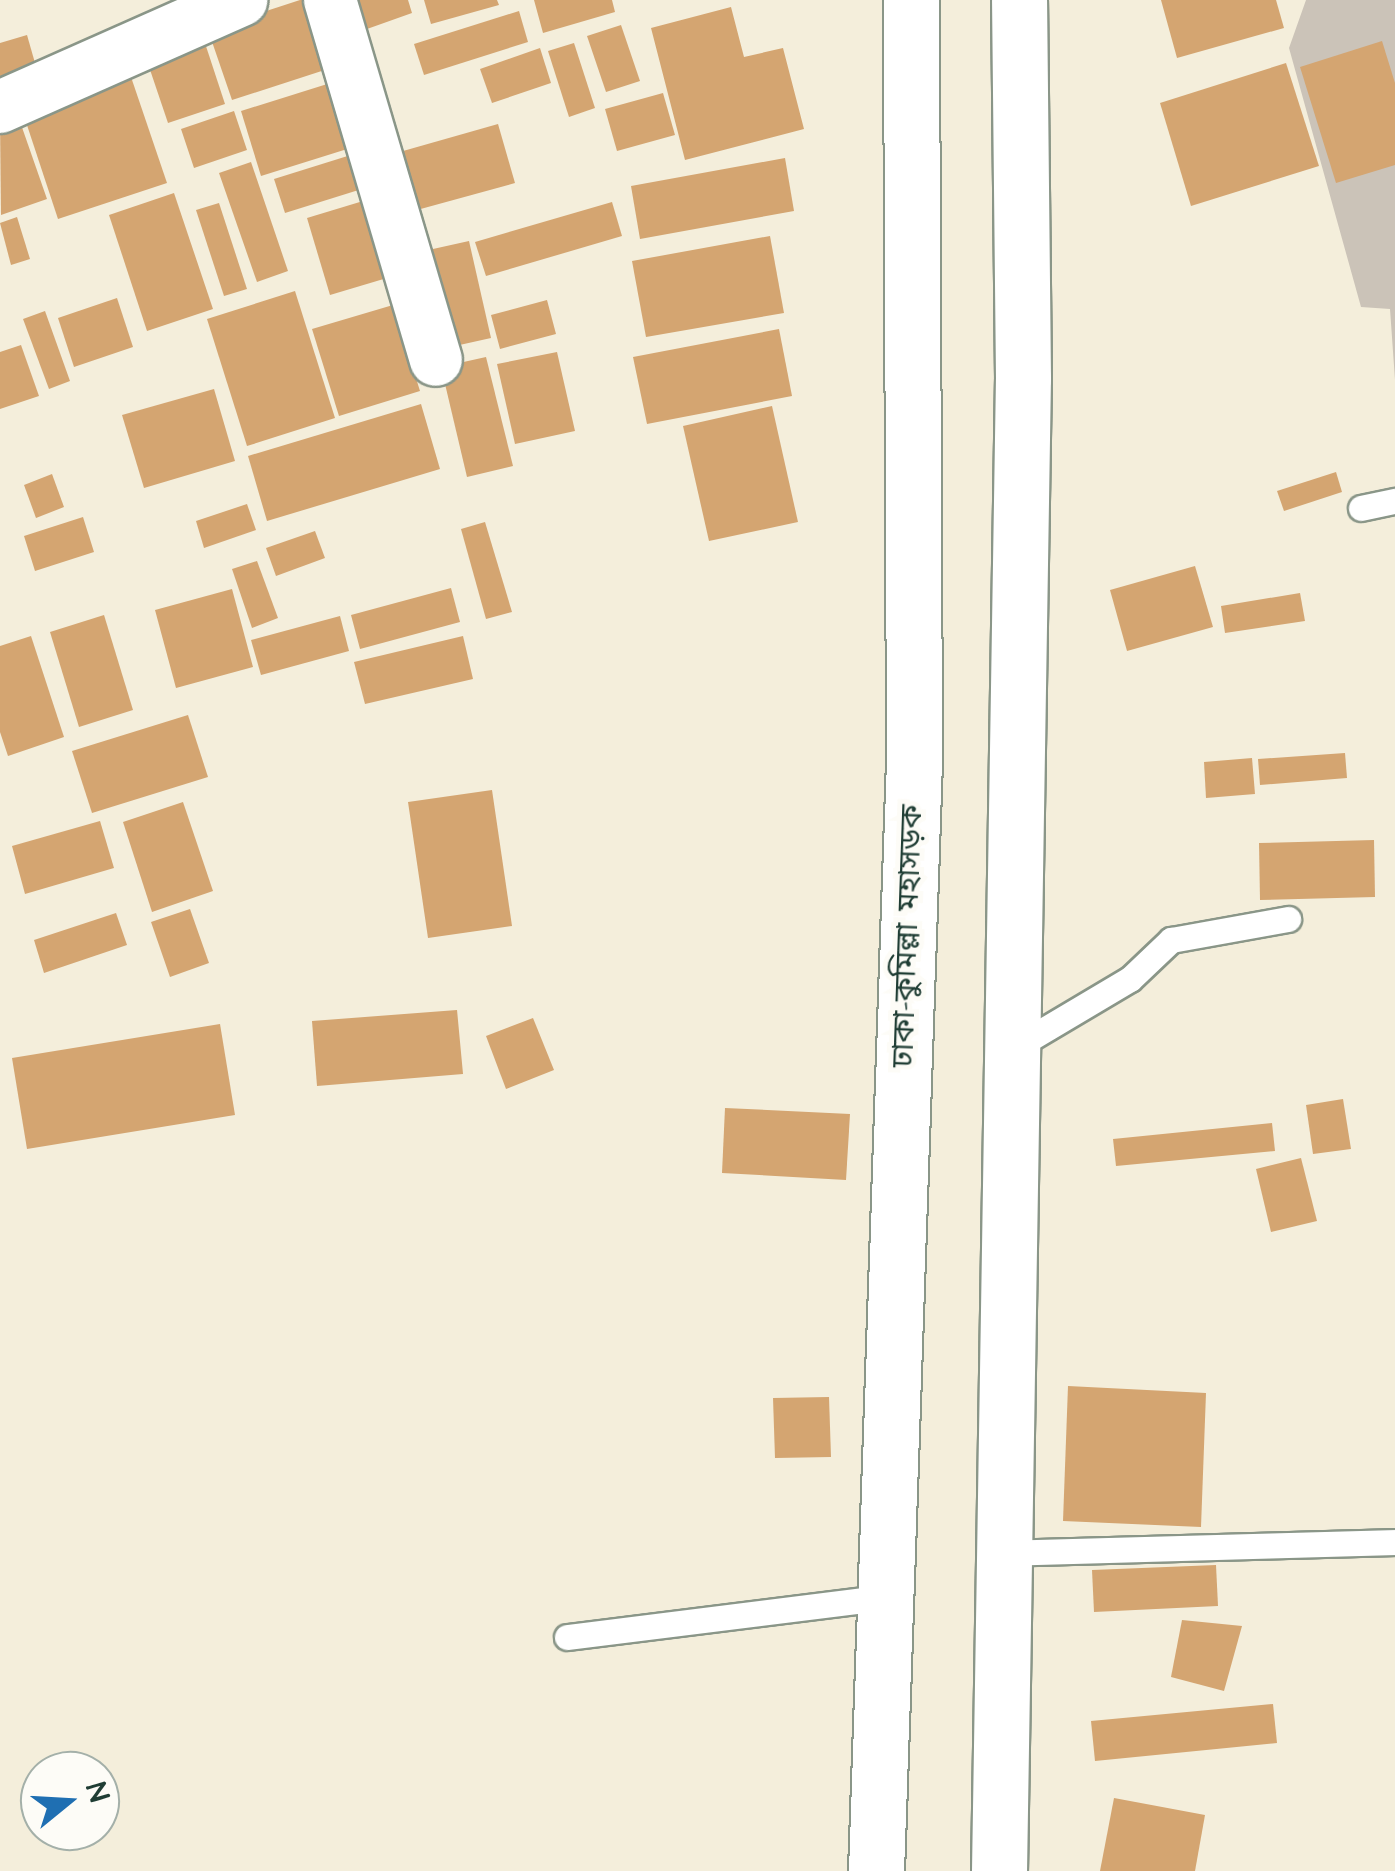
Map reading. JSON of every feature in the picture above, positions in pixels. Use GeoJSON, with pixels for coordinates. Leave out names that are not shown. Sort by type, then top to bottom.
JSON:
{"type":"FeatureCollection","features":[{"type":"Feature","properties":{"kind":"highway","name":"ঢাকা–কুমিল্লা মহাসড়ক"},"geometry":{"type":"LineString","coordinates":[[876,1871],[914,761],[911,0]]}},
{"type":"Feature","properties":{"kind":"highway"},"geometry":{"type":"LineString","coordinates":[[998,1871],[1023,378],[1019,0]]}},
{"type":"Feature","properties":{"kind":"street"},"geometry":{"type":"LineString","coordinates":[[0,107],[241,0]]}},
{"type":"Feature","properties":{"kind":"street"},"geometry":{"type":"LineString","coordinates":[[330,0],[436,360]]}},
{"type":"Feature","properties":{"kind":"lane"},"geometry":{"type":"LineString","coordinates":[[1360,508],[1395,502]]}},
{"type":"Feature","properties":{"kind":"lane"},"geometry":{"type":"LineString","coordinates":[[1012,1049],[1130,978],[1171,940],[1288,920]]}},
{"type":"Feature","properties":{"kind":"lane"},"geometry":{"type":"LineString","coordinates":[[1004,1553],[1395,1542]]}},
{"type":"Feature","properties":{"kind":"lane"},"geometry":{"type":"LineString","coordinates":[[567,1637],[886,1596]]}},
{"type":"Feature","properties":{"kind":"shaded area"},"geometry":{"type":"Polygon","coordinates":[[[1306,0],[1395,0],[1395,380],[1390,309],[1361,307],[1289,48],[1306,0]]]}},
{"type":"Feature","properties":{"kind":"building"},"geometry":{"type":"Polygon","coordinates":[[[300,0],[316,0],[337,66],[232,100],[208,30],[300,0]]]}},
{"type":"Feature","properties":{"kind":"building"},"geometry":{"type":"Polygon","coordinates":[[[356,0],[408,0],[412,13],[367,29],[356,0]]]}},
{"type":"Feature","properties":{"kind":"building"},"geometry":{"type":"Polygon","coordinates":[[[424,0],[497,0],[499,5],[431,24],[424,0]]]}},
{"type":"Feature","properties":{"kind":"building"},"geometry":{"type":"Polygon","coordinates":[[[534,0],[612,0],[615,12],[543,33],[534,0]]]}},
{"type":"Feature","properties":{"kind":"building"},"geometry":{"type":"Polygon","coordinates":[[[1161,0],[1276,0],[1284,28],[1177,58],[1161,0]]]}},
{"type":"Feature","properties":{"kind":"building"},"geometry":{"type":"Polygon","coordinates":[[[731,7],[744,57],[783,48],[804,129],[685,160],[651,28],[731,7]]]}},
{"type":"Feature","properties":{"kind":"building"},"geometry":{"type":"Polygon","coordinates":[[[519,11],[528,42],[424,75],[414,44],[519,11]]]}},
{"type":"Feature","properties":{"kind":"building"},"geometry":{"type":"Polygon","coordinates":[[[621,25],[640,81],[606,92],[587,36],[621,25]]]}},
{"type":"Feature","properties":{"kind":"building"},"geometry":{"type":"Polygon","coordinates":[[[201,31],[225,104],[168,123],[143,49],[201,31]]]}},
{"type":"Feature","properties":{"kind":"building"},"geometry":{"type":"Polygon","coordinates":[[[27,35],[43,91],[0,104],[0,43],[27,35]]]}},
{"type":"Feature","properties":{"kind":"building"},"geometry":{"type":"Polygon","coordinates":[[[1382,41],[1395,83],[1395,165],[1336,183],[1300,67],[1382,41]]]}},
{"type":"Feature","properties":{"kind":"building"},"geometry":{"type":"Polygon","coordinates":[[[574,43],[595,108],[569,117],[548,51],[574,43]]]}},
{"type":"Feature","properties":{"kind":"building"},"geometry":{"type":"Polygon","coordinates":[[[540,48],[551,83],[492,103],[480,69],[540,48]]]}},
{"type":"Feature","properties":{"kind":"building"},"geometry":{"type":"Polygon","coordinates":[[[1286,63],[1319,166],[1191,206],[1160,103],[1286,63]]]}},
{"type":"Feature","properties":{"kind":"building"},"geometry":{"type":"Polygon","coordinates":[[[130,74],[167,183],[58,219],[22,110],[130,74]]]}},
{"type":"Feature","properties":{"kind":"building"},"geometry":{"type":"Polygon","coordinates":[[[340,80],[360,145],[261,176],[241,111],[340,80]]]}},
{"type":"Feature","properties":{"kind":"building"},"geometry":{"type":"Polygon","coordinates":[[[663,93],[675,135],[617,151],[605,109],[663,93]]]}},
{"type":"Feature","properties":{"kind":"building"},"geometry":{"type":"Polygon","coordinates":[[[234,111],[247,150],[194,168],[181,129],[234,111]]]}},
{"type":"Feature","properties":{"kind":"building"},"geometry":{"type":"Polygon","coordinates":[[[17,113],[47,199],[1,215],[0,118],[17,113]]]}},
{"type":"Feature","properties":{"kind":"building"},"geometry":{"type":"Polygon","coordinates":[[[498,124],[515,183],[406,213],[389,155],[498,124]]]}},
{"type":"Feature","properties":{"kind":"building"},"geometry":{"type":"Polygon","coordinates":[[[354,154],[365,188],[285,213],[274,179],[354,154]]]}},
{"type":"Feature","properties":{"kind":"building"},"geometry":{"type":"Polygon","coordinates":[[[785,158],[794,211],[640,239],[631,186],[785,158]]]}},
{"type":"Feature","properties":{"kind":"building"},"geometry":{"type":"Polygon","coordinates":[[[251,162],[288,271],[257,282],[219,173],[251,162]]]}},
{"type":"Feature","properties":{"kind":"building"},"geometry":{"type":"Polygon","coordinates":[[[174,193],[213,309],[147,331],[109,215],[174,193]]]}},
{"type":"Feature","properties":{"kind":"building"},"geometry":{"type":"Polygon","coordinates":[[[373,198],[397,275],[330,295],[307,218],[373,198]]]}},
{"type":"Feature","properties":{"kind":"building"},"geometry":{"type":"Polygon","coordinates":[[[612,202],[622,236],[486,276],[475,242],[612,202]]]}},
{"type":"Feature","properties":{"kind":"building"},"geometry":{"type":"Polygon","coordinates":[[[219,203],[247,289],[224,296],[196,210],[219,203]]]}},
{"type":"Feature","properties":{"kind":"building"},"geometry":{"type":"Polygon","coordinates":[[[17,217],[30,259],[11,265],[0,223],[17,217]]]}},
{"type":"Feature","properties":{"kind":"building"},"geometry":{"type":"Polygon","coordinates":[[[770,236],[784,313],[646,337],[632,261],[770,236]]]}},
{"type":"Feature","properties":{"kind":"building"},"geometry":{"type":"Polygon","coordinates":[[[469,241],[491,338],[437,350],[415,253],[469,241]]]}},
{"type":"Feature","properties":{"kind":"building"},"geometry":{"type":"Polygon","coordinates":[[[295,291],[335,418],[247,446],[207,319],[295,291]]]}},
{"type":"Feature","properties":{"kind":"building"},"geometry":{"type":"Polygon","coordinates":[[[117,298],[133,347],[74,367],[58,318],[117,298]]]}},
{"type":"Feature","properties":{"kind":"building"},"geometry":{"type":"Polygon","coordinates":[[[547,300],[556,334],[500,349],[491,315],[547,300]]]}},
{"type":"Feature","properties":{"kind":"building"},"geometry":{"type":"Polygon","coordinates":[[[393,305],[420,391],[339,416],[312,329],[393,305]]]}},
{"type":"Feature","properties":{"kind":"building"},"geometry":{"type":"Polygon","coordinates":[[[45,311],[70,381],[49,389],[23,319],[45,311]]]}},
{"type":"Feature","properties":{"kind":"building"},"geometry":{"type":"Polygon","coordinates":[[[779,329],[792,396],[647,424],[633,357],[779,329]]]}},
{"type":"Feature","properties":{"kind":"building"},"geometry":{"type":"Polygon","coordinates":[[[21,345],[39,396],[0,409],[0,352],[21,345]]]}},
{"type":"Feature","properties":{"kind":"building"},"geometry":{"type":"Polygon","coordinates":[[[557,352],[575,431],[515,444],[497,364],[557,352]]]}},
{"type":"Feature","properties":{"kind":"building"},"geometry":{"type":"Polygon","coordinates":[[[486,357],[513,466],[467,477],[441,367],[486,357]]]}},
{"type":"Feature","properties":{"kind":"building"},"geometry":{"type":"Polygon","coordinates":[[[214,389],[235,461],[144,488],[122,415],[214,389]]]}},
{"type":"Feature","properties":{"kind":"building"},"geometry":{"type":"Polygon","coordinates":[[[421,404],[440,469],[267,521],[248,456],[421,404]]]}},
{"type":"Feature","properties":{"kind":"building"},"geometry":{"type":"Polygon","coordinates":[[[772,406],[798,522],[709,541],[683,426],[772,406]]]}},
{"type":"Feature","properties":{"kind":"building"},"geometry":{"type":"Polygon","coordinates":[[[1336,472],[1342,492],[1284,511],[1277,491],[1336,472]]]}},
{"type":"Feature","properties":{"kind":"building"},"geometry":{"type":"Polygon","coordinates":[[[52,474],[64,507],[36,518],[24,485],[52,474]]]}},
{"type":"Feature","properties":{"kind":"building"},"geometry":{"type":"Polygon","coordinates":[[[247,504],[256,530],[204,548],[196,521],[247,504]]]}},
{"type":"Feature","properties":{"kind":"building"},"geometry":{"type":"Polygon","coordinates":[[[83,517],[94,552],[35,571],[24,536],[83,517]]]}},
{"type":"Feature","properties":{"kind":"building"},"geometry":{"type":"Polygon","coordinates":[[[485,522],[512,612],[486,619],[461,529],[485,522]]]}},
{"type":"Feature","properties":{"kind":"building"},"geometry":{"type":"Polygon","coordinates":[[[315,531],[325,558],[276,576],[266,548],[315,531]]]}},
{"type":"Feature","properties":{"kind":"building"},"geometry":{"type":"Polygon","coordinates":[[[257,561],[278,618],[252,628],[232,569],[257,561]]]}},
{"type":"Feature","properties":{"kind":"building"},"geometry":{"type":"Polygon","coordinates":[[[1195,566],[1213,627],[1127,651],[1110,590],[1195,566]]]}},
{"type":"Feature","properties":{"kind":"building"},"geometry":{"type":"Polygon","coordinates":[[[451,588],[460,622],[360,649],[351,615],[451,588]]]}},
{"type":"Feature","properties":{"kind":"building"},"geometry":{"type":"Polygon","coordinates":[[[232,589],[253,667],[176,688],[155,610],[232,589]]]}},
{"type":"Feature","properties":{"kind":"building"},"geometry":{"type":"Polygon","coordinates":[[[1300,593],[1305,621],[1225,633],[1221,606],[1300,593]]]}},
{"type":"Feature","properties":{"kind":"building"},"geometry":{"type":"Polygon","coordinates":[[[104,615],[133,710],[79,727],[50,632],[104,615]]]}},
{"type":"Feature","properties":{"kind":"building"},"geometry":{"type":"Polygon","coordinates":[[[340,616],[349,651],[261,675],[251,640],[340,616]]]}},
{"type":"Feature","properties":{"kind":"building"},"geometry":{"type":"Polygon","coordinates":[[[31,636],[64,737],[8,756],[0,732],[0,646],[31,636]]]}},
{"type":"Feature","properties":{"kind":"building"},"geometry":{"type":"Polygon","coordinates":[[[463,636],[473,679],[365,704],[354,662],[463,636]]]}},
{"type":"Feature","properties":{"kind":"building"},"geometry":{"type":"Polygon","coordinates":[[[188,715],[208,777],[92,813],[72,751],[188,715]]]}},
{"type":"Feature","properties":{"kind":"building"},"geometry":{"type":"Polygon","coordinates":[[[1345,753],[1347,778],[1260,785],[1258,759],[1345,753]]]}},
{"type":"Feature","properties":{"kind":"building"},"geometry":{"type":"Polygon","coordinates":[[[1252,758],[1255,794],[1206,798],[1204,762],[1252,758]]]}},
{"type":"Feature","properties":{"kind":"building"},"geometry":{"type":"Polygon","coordinates":[[[492,790],[512,926],[428,938],[408,802],[492,790]]]}},
{"type":"Feature","properties":{"kind":"building"},"geometry":{"type":"Polygon","coordinates":[[[183,802],[213,891],[152,912],[123,822],[183,802]]]}},
{"type":"Feature","properties":{"kind":"building"},"geometry":{"type":"Polygon","coordinates":[[[100,821],[114,868],[25,894],[12,846],[100,821]]]}},
{"type":"Feature","properties":{"kind":"building"},"geometry":{"type":"Polygon","coordinates":[[[1374,840],[1375,897],[1260,900],[1259,843],[1374,840]]]}},
{"type":"Feature","properties":{"kind":"building"},"geometry":{"type":"Polygon","coordinates":[[[190,909],[209,963],[170,977],[151,922],[190,909]]]}},
{"type":"Feature","properties":{"kind":"building"},"geometry":{"type":"Polygon","coordinates":[[[116,913],[127,945],[44,973],[34,940],[116,913]]]}},
{"type":"Feature","properties":{"kind":"building"},"geometry":{"type":"Polygon","coordinates":[[[457,1010],[463,1074],[317,1086],[312,1021],[457,1010]]]}},
{"type":"Feature","properties":{"kind":"building"},"geometry":{"type":"Polygon","coordinates":[[[533,1018],[554,1070],[506,1089],[486,1036],[533,1018]]]}},
{"type":"Feature","properties":{"kind":"building"},"geometry":{"type":"Polygon","coordinates":[[[220,1024],[235,1115],[27,1149],[12,1058],[220,1024]]]}},
{"type":"Feature","properties":{"kind":"building"},"geometry":{"type":"Polygon","coordinates":[[[1343,1099],[1351,1149],[1313,1154],[1306,1105],[1343,1099]]]}},
{"type":"Feature","properties":{"kind":"building"},"geometry":{"type":"Polygon","coordinates":[[[725,1108],[850,1114],[846,1180],[722,1173],[725,1108]]]}},
{"type":"Feature","properties":{"kind":"building"},"geometry":{"type":"Polygon","coordinates":[[[1272,1123],[1275,1151],[1116,1166],[1113,1139],[1272,1123]]]}},
{"type":"Feature","properties":{"kind":"building"},"geometry":{"type":"Polygon","coordinates":[[[1301,1158],[1317,1221],[1271,1232],[1256,1169],[1301,1158]]]}},
{"type":"Feature","properties":{"kind":"building"},"geometry":{"type":"Polygon","coordinates":[[[1068,1386],[1206,1393],[1201,1527],[1063,1521],[1068,1386]]]}},
{"type":"Feature","properties":{"kind":"building"},"geometry":{"type":"Polygon","coordinates":[[[829,1397],[831,1457],[775,1458],[773,1398],[829,1397]]]}},
{"type":"Feature","properties":{"kind":"building"},"geometry":{"type":"Polygon","coordinates":[[[1216,1565],[1218,1606],[1094,1612],[1092,1570],[1216,1565]]]}},
{"type":"Feature","properties":{"kind":"building"},"geometry":{"type":"Polygon","coordinates":[[[1182,1620],[1242,1626],[1224,1691],[1171,1677],[1182,1620]]]}},
{"type":"Feature","properties":{"kind":"building"},"geometry":{"type":"Polygon","coordinates":[[[1273,1704],[1277,1743],[1095,1761],[1091,1721],[1273,1704]]]}},
{"type":"Feature","properties":{"kind":"building"},"geometry":{"type":"Polygon","coordinates":[[[1114,1798],[1205,1815],[1195,1871],[1100,1871],[1114,1798]]]}}]}
